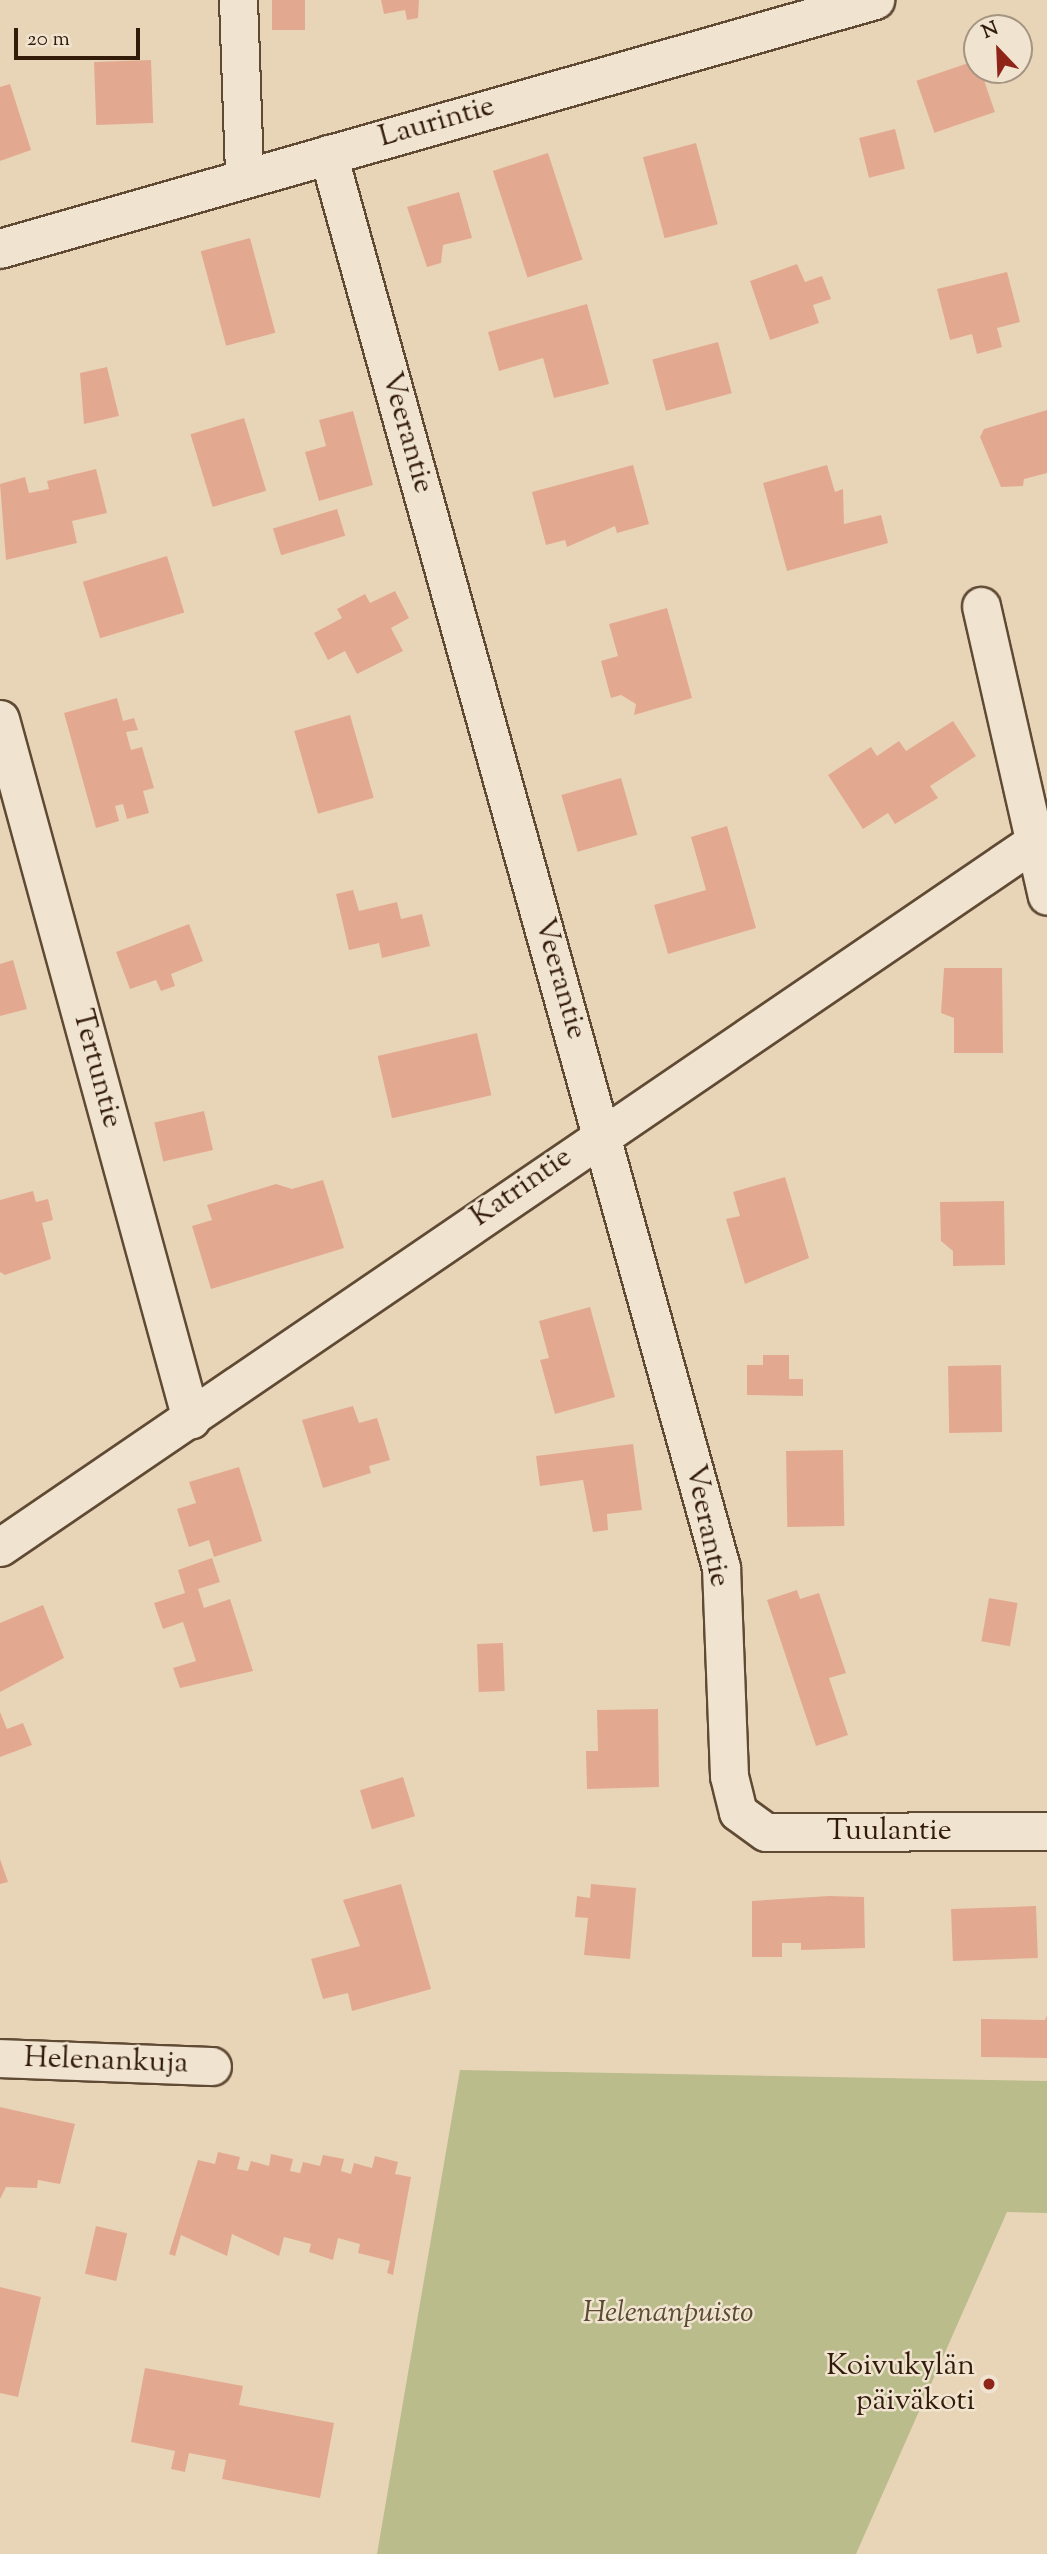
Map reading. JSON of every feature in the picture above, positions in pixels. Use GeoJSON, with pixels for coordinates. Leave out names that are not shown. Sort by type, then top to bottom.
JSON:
{"type":"FeatureCollection","features":[{"type":"Feature","properties":{"kind":"street"},"geometry":{"type":"LineString","coordinates":[[238,0],[244,176]]}},
{"type":"Feature","properties":{"kind":"street","name":"Laurintie"},"geometry":{"type":"LineString","coordinates":[[0,249],[244,176],[875,0]]}},
{"type":"Feature","properties":{"kind":"street","name":"Veerantie"},"geometry":{"type":"LineString","coordinates":[[328,154],[721,1567],[729,1776],[738,1812]]}},
{"type":"Feature","properties":{"kind":"street"},"geometry":{"type":"LineString","coordinates":[[981,606],[1041,837],[1047,896]]}},
{"type":"Feature","properties":{"kind":"street","name":"Tertuntie"},"geometry":{"type":"LineString","coordinates":[[0,719],[191,1419]]}},
{"type":"Feature","properties":{"kind":"street","name":"Katrintie"},"geometry":{"type":"LineString","coordinates":[[0,1547],[191,1419],[601,1132],[1041,837]]}},
{"type":"Feature","properties":{"kind":"street","name":"Tuulantie"},"geometry":{"type":"LineString","coordinates":[[738,1812],[766,1832],[1047,1830]]}},
{"type":"Feature","properties":{"kind":"street","name":"Helenankuja"},"geometry":{"type":"LineString","coordinates":[[0,2058],[212,2066]]}},
{"type":"Feature","properties":{"kind":"green space","name":"Helenanpuisto"},"geometry":{"type":"Polygon","coordinates":[[[460,2070],[1047,2081],[1047,2213],[1007,2212],[856,2554],[377,2554],[460,2070]]]}},
{"type":"Feature","properties":{"kind":"building"},"geometry":{"type":"Polygon","coordinates":[[[272,0],[305,0],[305,30],[272,30],[272,0]]]}},
{"type":"Feature","properties":{"kind":"building"},"geometry":{"type":"Polygon","coordinates":[[[381,0],[419,0],[418,18],[407,20],[405,10],[384,14],[381,0]]]}},
{"type":"Feature","properties":{"kind":"building"},"geometry":{"type":"Polygon","coordinates":[[[151,60],[153,123],[96,125],[94,62],[151,60]]]}},
{"type":"Feature","properties":{"kind":"building"},"geometry":{"type":"Polygon","coordinates":[[[963,65],[963,84],[985,84],[995,112],[934,133],[916,81],[963,65]]]}},
{"type":"Feature","properties":{"kind":"building"},"geometry":{"type":"Polygon","coordinates":[[[10,84],[31,150],[0,161],[0,87],[10,84]]]}},
{"type":"Feature","properties":{"kind":"building"},"geometry":{"type":"Polygon","coordinates":[[[895,129],[905,169],[869,178],[859,138],[895,129]]]}},
{"type":"Feature","properties":{"kind":"building"},"geometry":{"type":"Polygon","coordinates":[[[696,143],[718,224],[665,238],[643,157],[696,143]]]}},
{"type":"Feature","properties":{"kind":"building"},"geometry":{"type":"Polygon","coordinates":[[[548,153],[583,260],[527,277],[493,171],[548,153]]]}},
{"type":"Feature","properties":{"kind":"building"},"geometry":{"type":"Polygon","coordinates":[[[459,192],[472,238],[443,245],[441,263],[427,267],[407,207],[459,192]]]}},
{"type":"Feature","properties":{"kind":"building"},"geometry":{"type":"Polygon","coordinates":[[[250,238],[275,333],[226,346],[201,251],[250,238]]]}},
{"type":"Feature","properties":{"kind":"building"},"geometry":{"type":"Polygon","coordinates":[[[797,264],[805,282],[822,276],[831,299],[813,305],[819,323],[770,340],[750,281],[797,264]]]}},
{"type":"Feature","properties":{"kind":"building"},"geometry":{"type":"Polygon","coordinates":[[[1007,272],[1020,322],[997,328],[1002,347],[977,354],[972,334],[950,340],[937,289],[1007,272]]]}},
{"type":"Feature","properties":{"kind":"building"},"geometry":{"type":"Polygon","coordinates":[[[587,304],[609,384],[554,398],[543,358],[499,371],[488,332],[587,304]]]}},
{"type":"Feature","properties":{"kind":"building"},"geometry":{"type":"Polygon","coordinates":[[[718,342],[732,393],[666,411],[652,360],[718,342]]]}},
{"type":"Feature","properties":{"kind":"building"},"geometry":{"type":"Polygon","coordinates":[[[107,367],[119,416],[84,424],[80,373],[107,367]]]}},
{"type":"Feature","properties":{"kind":"building"},"geometry":{"type":"Polygon","coordinates":[[[1047,410],[1047,473],[1024,479],[1023,486],[1001,487],[980,437],[984,429],[1047,410]]]}},
{"type":"Feature","properties":{"kind":"building"},"geometry":{"type":"Polygon","coordinates":[[[353,411],[373,485],[319,501],[305,452],[326,446],[319,420],[353,411]]]}},
{"type":"Feature","properties":{"kind":"building"},"geometry":{"type":"Polygon","coordinates":[[[244,418],[266,491],[213,507],[190,434],[244,418]]]}},
{"type":"Feature","properties":{"kind":"building"},"geometry":{"type":"Polygon","coordinates":[[[633,465],[649,524],[617,533],[615,526],[567,547],[565,540],[546,545],[532,492],[633,465]]]}},
{"type":"Feature","properties":{"kind":"building"},"geometry":{"type":"Polygon","coordinates":[[[827,465],[835,492],[843,489],[844,524],[881,515],[888,543],[787,571],[763,483],[827,465]]]}},
{"type":"Feature","properties":{"kind":"building"},"geometry":{"type":"Polygon","coordinates":[[[96,469],[107,513],[72,521],[77,543],[6,560],[0,484],[25,477],[29,493],[49,489],[47,481],[96,469]]]}},
{"type":"Feature","properties":{"kind":"building"},"geometry":{"type":"Polygon","coordinates":[[[337,509],[345,536],[281,555],[273,529],[337,509]]]}},
{"type":"Feature","properties":{"kind":"building"},"geometry":{"type":"Polygon","coordinates":[[[167,556],[184,612],[100,638],[83,582],[167,556]]]}},
{"type":"Feature","properties":{"kind":"building"},"geometry":{"type":"Polygon","coordinates":[[[395,591],[409,618],[391,628],[403,651],[357,674],[345,651],[328,660],[314,633],[342,618],[337,609],[365,594],[370,603],[395,591]]]}},
{"type":"Feature","properties":{"kind":"building"},"geometry":{"type":"Polygon","coordinates":[[[667,608],[692,698],[634,715],[636,704],[621,695],[611,698],[601,661],[618,656],[609,624],[667,608]]]}},
{"type":"Feature","properties":{"kind":"building"},"geometry":{"type":"Polygon","coordinates":[[[117,698],[123,721],[134,718],[138,730],[126,732],[131,750],[142,747],[154,788],[143,791],[149,813],[127,819],[123,804],[115,806],[119,821],[96,828],[64,713],[117,698]]]}},
{"type":"Feature","properties":{"kind":"building"},"geometry":{"type":"Polygon","coordinates":[[[350,715],[374,798],[318,814],[294,731],[350,715]]]}},
{"type":"Feature","properties":{"kind":"building"},"geometry":{"type":"Polygon","coordinates":[[[953,721],[976,756],[930,786],[938,798],[895,824],[888,813],[863,829],[828,775],[871,747],[877,756],[899,741],[906,751],[953,721]]]}},
{"type":"Feature","properties":{"kind":"building"},"geometry":{"type":"Polygon","coordinates":[[[621,778],[637,835],[578,852],[561,795],[621,778]]]}},
{"type":"Feature","properties":{"kind":"building"},"geometry":{"type":"Polygon","coordinates":[[[727,826],[756,928],[668,954],[654,905],[706,890],[691,837],[727,826]]]}},
{"type":"Feature","properties":{"kind":"building"},"geometry":{"type":"Polygon","coordinates":[[[353,890],[359,911],[397,902],[401,919],[422,914],[430,946],[382,958],[379,943],[349,950],[336,894],[353,890]]]}},
{"type":"Feature","properties":{"kind":"building"},"geometry":{"type":"Polygon","coordinates":[[[189,924],[203,961],[171,974],[175,986],[161,991],[156,980],[130,989],[116,952],[189,924]]]}},
{"type":"Feature","properties":{"kind":"building"},"geometry":{"type":"Polygon","coordinates":[[[13,960],[27,1009],[0,1016],[0,964],[13,960]]]}},
{"type":"Feature","properties":{"kind":"building"},"geometry":{"type":"Polygon","coordinates":[[[944,968],[1002,968],[1003,1053],[954,1053],[954,1018],[941,1013],[944,968]]]}},
{"type":"Feature","properties":{"kind":"building"},"geometry":{"type":"Polygon","coordinates":[[[477,1033],[491,1095],[392,1118],[378,1056],[477,1033]]]}},
{"type":"Feature","properties":{"kind":"building"},"geometry":{"type":"Polygon","coordinates":[[[204,1111],[213,1150],[163,1161],[154,1122],[204,1111]]]}},
{"type":"Feature","properties":{"kind":"building"},"geometry":{"type":"Polygon","coordinates":[[[785,1177],[809,1258],[745,1284],[726,1219],[740,1216],[733,1192],[785,1177]]]}},
{"type":"Feature","properties":{"kind":"building"},"geometry":{"type":"Polygon","coordinates":[[[323,1180],[344,1248],[211,1289],[192,1226],[212,1220],[207,1205],[276,1184],[292,1189],[323,1180]]]}},
{"type":"Feature","properties":{"kind":"building"},"geometry":{"type":"Polygon","coordinates":[[[33,1191],[36,1202],[48,1199],[53,1220],[42,1223],[51,1259],[5,1275],[0,1272],[0,1200],[33,1191]]]}},
{"type":"Feature","properties":{"kind":"building"},"geometry":{"type":"Polygon","coordinates":[[[1004,1201],[1005,1265],[953,1266],[953,1251],[941,1241],[940,1202],[1004,1201]]]}},
{"type":"Feature","properties":{"kind":"building"},"geometry":{"type":"Polygon","coordinates":[[[590,1307],[615,1397],[555,1414],[540,1360],[549,1358],[539,1321],[590,1307]]]}},
{"type":"Feature","properties":{"kind":"building"},"geometry":{"type":"Polygon","coordinates":[[[763,1355],[789,1355],[789,1379],[803,1379],[803,1396],[747,1395],[747,1365],[763,1365],[763,1355]]]}},
{"type":"Feature","properties":{"kind":"building"},"geometry":{"type":"Polygon","coordinates":[[[1001,1365],[1002,1432],[949,1433],[948,1366],[1001,1365]]]}},
{"type":"Feature","properties":{"kind":"building"},"geometry":{"type":"Polygon","coordinates":[[[353,1406],[359,1423],[377,1418],[390,1460],[369,1466],[371,1473],[323,1488],[302,1420],[353,1406]]]}},
{"type":"Feature","properties":{"kind":"building"},"geometry":{"type":"Polygon","coordinates":[[[633,1444],[642,1510],[607,1514],[608,1530],[593,1532],[583,1480],[540,1486],[536,1456],[633,1444]]]}},
{"type":"Feature","properties":{"kind":"building"},"geometry":{"type":"Polygon","coordinates":[[[843,1450],[844,1526],[787,1527],[786,1451],[843,1450]]]}},
{"type":"Feature","properties":{"kind":"building"},"geometry":{"type":"Polygon","coordinates":[[[239,1467],[262,1541],[214,1557],[209,1540],[189,1547],[177,1509],[196,1503],[189,1482],[239,1467]]]}},
{"type":"Feature","properties":{"kind":"building"},"geometry":{"type":"Polygon","coordinates":[[[212,1558],[220,1582],[198,1589],[204,1608],[230,1599],[253,1671],[180,1688],[173,1668],[196,1661],[183,1622],[163,1629],[154,1603],[185,1593],[178,1570],[212,1558]]]}},
{"type":"Feature","properties":{"kind":"building"},"geometry":{"type":"Polygon","coordinates":[[[797,1590],[800,1599],[819,1593],[846,1673],[829,1678],[848,1735],[816,1746],[767,1600],[797,1590]]]}},
{"type":"Feature","properties":{"kind":"building"},"geometry":{"type":"Polygon","coordinates":[[[989,1598],[1018,1603],[1010,1646],[981,1641],[989,1598]]]}},
{"type":"Feature","properties":{"kind":"building"},"geometry":{"type":"Polygon","coordinates":[[[43,1605],[64,1658],[0,1692],[0,1623],[43,1605]]]}},
{"type":"Feature","properties":{"kind":"building"},"geometry":{"type":"Polygon","coordinates":[[[503,1643],[505,1691],[479,1692],[477,1644],[503,1643]]]}},
{"type":"Feature","properties":{"kind":"building"},"geometry":{"type":"Polygon","coordinates":[[[658,1709],[659,1787],[587,1789],[586,1751],[598,1751],[597,1710],[658,1709]]]}},
{"type":"Feature","properties":{"kind":"building"},"geometry":{"type":"Polygon","coordinates":[[[0,1712],[7,1729],[23,1723],[32,1745],[0,1757],[0,1712]]]}},
{"type":"Feature","properties":{"kind":"building"},"geometry":{"type":"Polygon","coordinates":[[[403,1777],[415,1816],[372,1829],[360,1790],[403,1777]]]}},
{"type":"Feature","properties":{"kind":"building"},"geometry":{"type":"Polygon","coordinates":[[[0,1859],[8,1882],[0,1884],[0,1859]]]}},
{"type":"Feature","properties":{"kind":"building"},"geometry":{"type":"Polygon","coordinates":[[[401,1884],[431,1989],[352,2011],[348,1993],[323,1999],[311,1959],[360,1946],[343,1900],[401,1884]]]}},
{"type":"Feature","properties":{"kind":"building"},"geometry":{"type":"Polygon","coordinates":[[[591,1884],[636,1888],[630,1959],[584,1955],[588,1918],[575,1917],[577,1896],[590,1898],[591,1884]]]}},
{"type":"Feature","properties":{"kind":"building"},"geometry":{"type":"Polygon","coordinates":[[[829,1896],[864,1897],[865,1948],[801,1950],[801,1943],[782,1943],[782,1957],[752,1957],[752,1901],[829,1896]]]}},
{"type":"Feature","properties":{"kind":"building"},"geometry":{"type":"Polygon","coordinates":[[[1036,1906],[1038,1958],[953,1961],[951,1909],[1036,1906]]]}},
{"type":"Feature","properties":{"kind":"building"},"geometry":{"type":"Polygon","coordinates":[[[1047,2015],[1047,2058],[981,2057],[981,2019],[1045,2020],[1047,2015]]]}},
{"type":"Feature","properties":{"kind":"building"},"geometry":{"type":"Polygon","coordinates":[[[0,2107],[75,2124],[60,2184],[38,2180],[37,2188],[6,2187],[0,2199],[0,2107]]]}},
{"type":"Feature","properties":{"kind":"building"},"geometry":{"type":"Polygon","coordinates":[[[218,2152],[240,2157],[237,2169],[248,2171],[251,2161],[269,2166],[271,2154],[293,2159],[290,2171],[300,2173],[303,2162],[320,2166],[323,2155],[344,2159],[341,2171],[351,2174],[354,2163],[372,2168],[375,2156],[398,2162],[395,2174],[411,2177],[393,2275],[387,2273],[390,2261],[358,2253],[360,2244],[338,2238],[333,2260],[309,2252],[311,2244],[284,2237],[279,2256],[232,2234],[227,2256],[181,2235],[175,2256],[169,2254],[198,2160],[215,2164],[218,2152]]]}},
{"type":"Feature","properties":{"kind":"building"},"geometry":{"type":"Polygon","coordinates":[[[96,2226],[127,2233],[116,2281],[85,2274],[96,2226]]]}},
{"type":"Feature","properties":{"kind":"building"},"geometry":{"type":"Polygon","coordinates":[[[0,2287],[41,2297],[18,2397],[0,2393],[0,2287]]]}},
{"type":"Feature","properties":{"kind":"building"},"geometry":{"type":"Polygon","coordinates":[[[145,2368],[243,2386],[239,2405],[334,2423],[320,2498],[222,2479],[226,2460],[189,2453],[185,2472],[171,2469],[175,2451],[131,2442],[145,2368]]]}},
{"type":"Feature","properties":{"kind":"place","name":"Koivukylän päiväkoti"},"geometry":{"type":"Point","coordinates":[989,2384]}}]}
